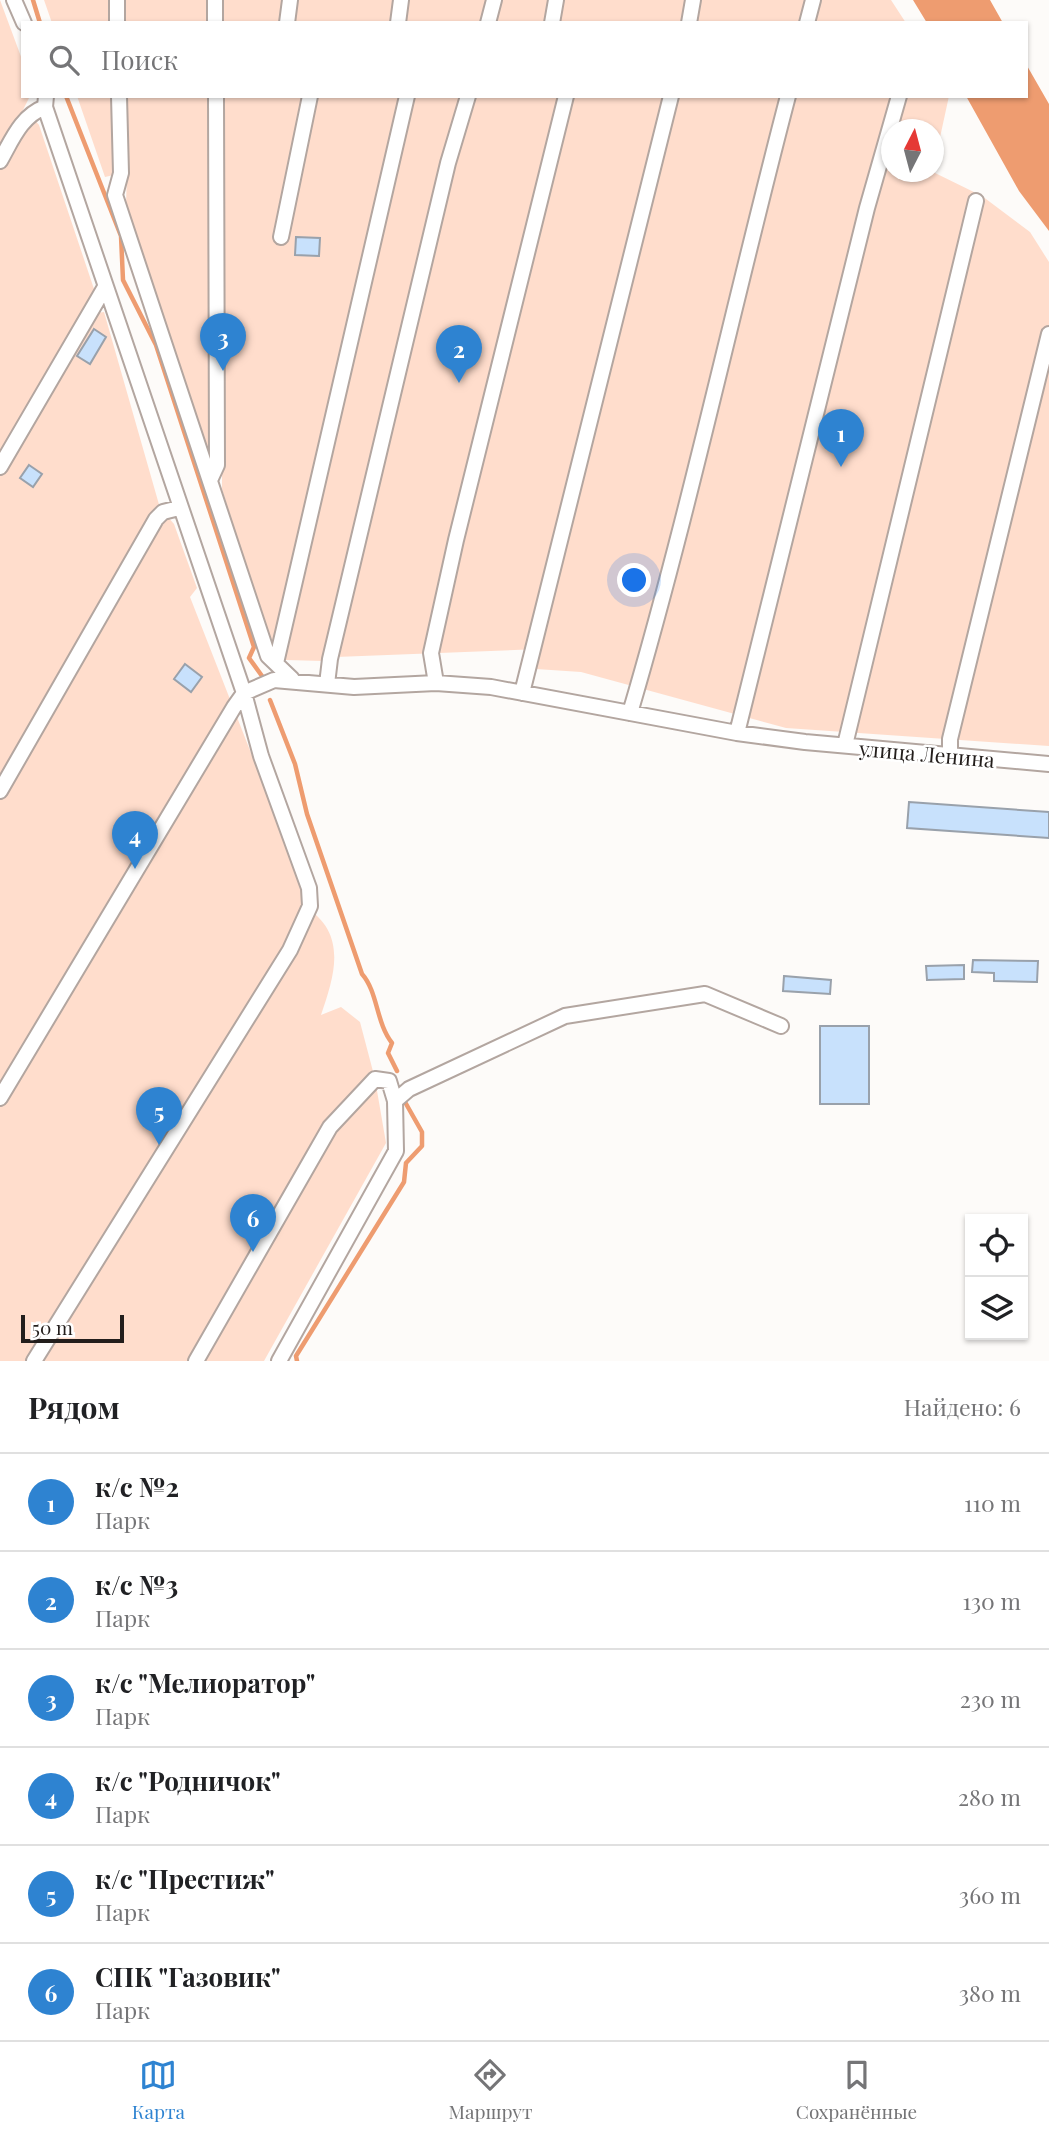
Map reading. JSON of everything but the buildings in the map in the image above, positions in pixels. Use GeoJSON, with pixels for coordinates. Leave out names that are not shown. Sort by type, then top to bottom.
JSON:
{"type":"FeatureCollection","features":[{"type":"Feature","properties":{"kind":"street"},"geometry":{"type":"LineString","coordinates":[[14,0],[23,21]]}},
{"type":"Feature","properties":{"kind":"street"},"geometry":{"type":"LineString","coordinates":[[117,0],[117,21]]}},
{"type":"Feature","properties":{"kind":"street"},"geometry":{"type":"LineString","coordinates":[[215,0],[215,21]]}},
{"type":"Feature","properties":{"kind":"street"},"geometry":{"type":"LineString","coordinates":[[287,21],[290,0]]}},
{"type":"Feature","properties":{"kind":"street"},"geometry":{"type":"LineString","coordinates":[[398,21],[401,0]]}},
{"type":"Feature","properties":{"kind":"street"},"geometry":{"type":"LineString","coordinates":[[489,21],[494,0]]}},
{"type":"Feature","properties":{"kind":"street"},"geometry":{"type":"LineString","coordinates":[[552,21],[556,0]]}},
{"type":"Feature","properties":{"kind":"street"},"geometry":{"type":"LineString","coordinates":[[689,21],[693,0]]}},
{"type":"Feature","properties":{"kind":"street"},"geometry":{"type":"LineString","coordinates":[[808,21],[813,0]]}},
{"type":"Feature","properties":{"kind":"street"},"geometry":{"type":"LineString","coordinates":[[119,98],[121,173],[115,195],[268,656],[292,679]]}},
{"type":"Feature","properties":{"kind":"street"},"geometry":{"type":"LineString","coordinates":[[211,478],[217,465],[216,98]]}},
{"type":"Feature","properties":{"kind":"street"},"geometry":{"type":"LineString","coordinates":[[281,237],[310,98]]}},
{"type":"Feature","properties":{"kind":"street"},"geometry":{"type":"LineString","coordinates":[[275,663],[407,98]]}},
{"type":"Feature","properties":{"kind":"street"},"geometry":{"type":"LineString","coordinates":[[327,684],[330,659],[441,190],[467,98]]}},
{"type":"Feature","properties":{"kind":"street"},"geometry":{"type":"LineString","coordinates":[[436,683],[431,653],[453,553],[566,98]]}},
{"type":"Feature","properties":{"kind":"street"},"geometry":{"type":"LineString","coordinates":[[522,693],[671,98]]}},
{"type":"Feature","properties":{"kind":"street"},"geometry":{"type":"LineString","coordinates":[[630,713],[692,492],[726,338],[787,98]]}},
{"type":"Feature","properties":{"kind":"street"},"geometry":{"type":"LineString","coordinates":[[737,733],[867,208],[898,98]]}},
{"type":"Feature","properties":{"kind":"street"},"geometry":{"type":"LineString","coordinates":[[0,162],[23,121],[45,101],[179,508],[244,693],[261,756],[309,888],[310,906],[290,950],[34,1361]]}},
{"type":"Feature","properties":{"kind":"street"},"geometry":{"type":"LineString","coordinates":[[845,746],[976,201]]}},
{"type":"Feature","properties":{"kind":"street"},"geometry":{"type":"LineString","coordinates":[[0,467],[105,287]]}},
{"type":"Feature","properties":{"kind":"street"},"geometry":{"type":"LineString","coordinates":[[950,754],[953,725],[1049,334]]}},
{"type":"Feature","properties":{"kind":"street"},"geometry":{"type":"LineString","coordinates":[[0,791],[156,519],[163,512],[179,508]]}},
{"type":"Feature","properties":{"kind":"street"},"geometry":{"type":"LineString","coordinates":[[0,1098],[244,693],[274,680],[292,679]]}},
{"type":"Feature","properties":{"kind":"street","name":"улица Ленина"},"geometry":{"type":"LineString","coordinates":[[292,679],[354,687],[436,683],[522,693],[737,733],[805,742],[1049,764]]}},
{"type":"Feature","properties":{"kind":"street"},"geometry":{"type":"LineString","coordinates":[[395,1101],[409,1089],[565,1016],[705,994],[781,1026]]}},
{"type":"Feature","properties":{"kind":"street"},"geometry":{"type":"LineString","coordinates":[[196,1361],[330,1127],[375,1079],[390,1081],[395,1101],[396,1151],[279,1361]]}},
{"type":"Feature","properties":{"kind":"shaded area"},"geometry":{"type":"Polygon","coordinates":[[[0,0],[21,57],[21,98],[29,98],[19,118],[33,118],[39,125],[94,289],[88,301],[97,313],[104,312],[160,508],[174,524],[197,588],[190,597],[305,891],[304,906],[318,917],[332,942],[333,970],[321,1015],[341,1007],[360,1022],[375,1079],[386,1143],[264,1361],[0,1361],[0,0]]]}},
{"type":"Feature","properties":{"kind":"shaded area"},"geometry":{"type":"Polygon","coordinates":[[[44,0],[891,0],[905,21],[51,21],[44,0]]]}},
{"type":"Feature","properties":{"kind":"shaded area"},"geometry":{"type":"Polygon","coordinates":[[[913,0],[990,0],[1002,21],[926,21],[913,0]]]}},
{"type":"Feature","properties":{"kind":"shaded area"},"geometry":{"type":"Polygon","coordinates":[[[1028,67],[1049,104],[1049,231],[1019,191],[967,98],[1028,98],[1028,67]]]}},
{"type":"Feature","properties":{"kind":"shaded area"},"geometry":{"type":"Polygon","coordinates":[[[78,98],[949,98],[944,119],[881,119],[881,182],[944,182],[944,177],[982,196],[1030,232],[1049,262],[1049,746],[786,728],[581,672],[536,669],[540,649],[336,657],[323,661],[286,660],[285,653],[268,640],[222,489],[222,466],[212,464],[126,205],[127,172],[105,177],[78,98]]]}},
{"type":"Feature","properties":{"kind":"waterway"},"geometry":{"type":"LineString","coordinates":[[33,0],[39,21]]}},
{"type":"Feature","properties":{"kind":"waterway"},"geometry":{"type":"LineString","coordinates":[[67,98],[121,236],[123,280],[156,345],[254,647],[249,658],[262,676]]}},
{"type":"Feature","properties":{"kind":"waterway"},"geometry":{"type":"LineString","coordinates":[[270,700],[295,764],[307,814],[362,974],[392,1043],[388,1053],[397,1071]]}},
{"type":"Feature","properties":{"kind":"waterway"},"geometry":{"type":"LineString","coordinates":[[297,1361],[296,1356],[404,1182],[406,1163],[422,1146],[422,1132],[405,1102]]}},
{"type":"Feature","properties":{"kind":"place","name":"к/с \"Мелиоратор\""},"geometry":{"type":"Point","coordinates":[223,371]}},
{"type":"Feature","properties":{"kind":"place","name":"к/с №3"},"geometry":{"type":"Point","coordinates":[459,383]}},
{"type":"Feature","properties":{"kind":"place","name":"к/с №2"},"geometry":{"type":"Point","coordinates":[841,467]}},
{"type":"Feature","properties":{"kind":"place","name":"к/с \"Родничок\""},"geometry":{"type":"Point","coordinates":[135,869]}},
{"type":"Feature","properties":{"kind":"place","name":"к/с \"Престиж\""},"geometry":{"type":"Point","coordinates":[159,1145]}},
{"type":"Feature","properties":{"kind":"place","name":"СПК \"Газовик\""},"geometry":{"type":"Point","coordinates":[253,1252]}}]}
